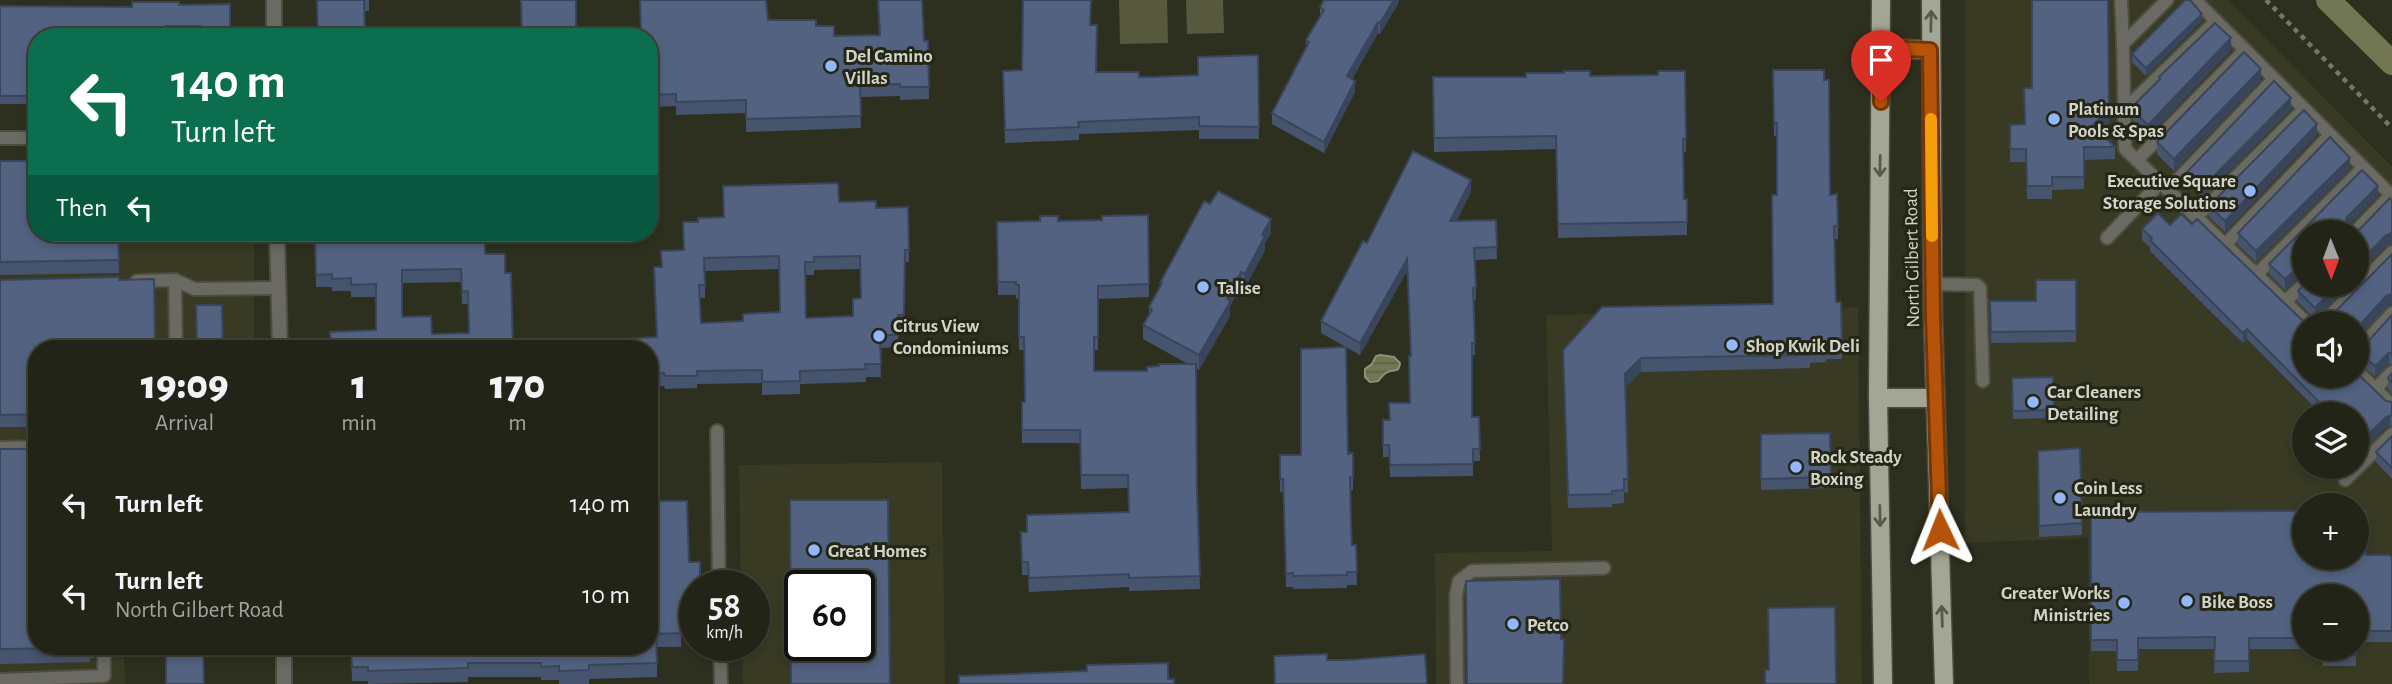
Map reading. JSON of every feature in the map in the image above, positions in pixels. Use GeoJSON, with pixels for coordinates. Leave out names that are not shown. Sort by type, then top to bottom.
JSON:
{"type":"FeatureCollection","features":[{"type":"Feature","properties":{"kind":"main road","name":"North Gilbert Road"},"geometry":{"type":"LineString","coordinates":[[1881,0],[1878,398],[1883,684]]}},
{"type":"Feature","properties":{"kind":"main road","name":"North Gilbert Road"},"geometry":{"type":"LineString","coordinates":[[1931,0],[1932,284],[1944,684]]}},
{"type":"Feature","properties":{"kind":"main road"},"geometry":{"type":"LineString","coordinates":[[1881,48],[1930,50]]}},
{"type":"Feature","properties":{"kind":"main road"},"geometry":{"type":"LineString","coordinates":[[1878,398],[1935,398]]}},
{"type":"Feature","properties":{"kind":"street"},"geometry":{"type":"LineString","coordinates":[[274,0],[274,28]]}},
{"type":"Feature","properties":{"kind":"street"},"geometry":{"type":"LineString","coordinates":[[277,242],[280,340]]}},
{"type":"Feature","properties":{"kind":"street"},"geometry":{"type":"LineString","coordinates":[[284,655],[284,684]]}},
{"type":"Feature","properties":{"kind":"lane"},"geometry":{"type":"LineString","coordinates":[[2121,0],[2125,149],[2294,311]]}},
{"type":"Feature","properties":{"kind":"lane"},"geometry":{"type":"LineString","coordinates":[[2123,44],[2167,0]]}},
{"type":"Feature","properties":{"kind":"lane"},"geometry":{"type":"LineString","coordinates":[[2195,0],[2392,196],[2367,220]]}},
{"type":"Feature","properties":{"kind":"lane"},"geometry":{"type":"LineString","coordinates":[[2124,110],[2216,21]]}},
{"type":"Feature","properties":{"kind":"lane"},"geometry":{"type":"LineString","coordinates":[[2137,160],[2245,50]]}},
{"type":"Feature","properties":{"kind":"lane"},"geometry":{"type":"LineString","coordinates":[[2107,238],[2274,79]]}},
{"type":"Feature","properties":{"kind":"lane"},"geometry":{"type":"LineString","coordinates":[[2196,217],[2304,109]]}},
{"type":"Feature","properties":{"kind":"lane"},"geometry":{"type":"LineString","coordinates":[[2225,245],[2330,135]]}},
{"type":"Feature","properties":{"kind":"lane"},"geometry":{"type":"LineString","coordinates":[[0,138],[28,138]]}},
{"type":"Feature","properties":{"kind":"lane"},"geometry":{"type":"LineString","coordinates":[[2256,275],[2363,168]]}},
{"type":"Feature","properties":{"kind":"lane"},"geometry":{"type":"LineString","coordinates":[[2335,311],[2392,252]]}},
{"type":"Feature","properties":{"kind":"lane"},"geometry":{"type":"LineString","coordinates":[[121,281],[175,280],[195,289],[279,288]]}},
{"type":"Feature","properties":{"kind":"lane"},"geometry":{"type":"LineString","coordinates":[[175,280],[176,340]]}},
{"type":"Feature","properties":{"kind":"lane"},"geometry":{"type":"LineString","coordinates":[[1932,284],[1977,285],[1980,288],[1983,381]]}},
{"type":"Feature","properties":{"kind":"lane"},"geometry":{"type":"LineString","coordinates":[[2285,302],[2292,295]]}},
{"type":"Feature","properties":{"kind":"lane"},"geometry":{"type":"LineString","coordinates":[[2369,338],[2392,313]]}},
{"type":"Feature","properties":{"kind":"lane"},"geometry":{"type":"LineString","coordinates":[[2375,389],[2392,372]]}},
{"type":"Feature","properties":{"kind":"lane"},"geometry":{"type":"LineString","coordinates":[[2369,383],[2392,405]]}},
{"type":"Feature","properties":{"kind":"lane"},"geometry":{"type":"LineString","coordinates":[[717,430],[719,570]]}},
{"type":"Feature","properties":{"kind":"lane"},"geometry":{"type":"LineString","coordinates":[[2345,480],[2392,435]]}},
{"type":"Feature","properties":{"kind":"lane"},"geometry":{"type":"LineString","coordinates":[[0,448],[28,447]]}},
{"type":"Feature","properties":{"kind":"lane"},"geometry":{"type":"LineString","coordinates":[[1457,684],[1459,581],[1472,571],[1604,568]]}},
{"type":"Feature","properties":{"kind":"lane"},"geometry":{"type":"LineString","coordinates":[[0,680],[22,682],[104,676],[104,655]]}},
{"type":"Feature","properties":{"kind":"lane"},"geometry":{"type":"LineString","coordinates":[[720,661],[720,684]]}},
{"type":"Feature","properties":{"kind":"path"},"geometry":{"type":"LineString","coordinates":[[2266,0],[2392,128]]}},
{"type":"Feature","properties":{"kind":"shaded area"},"geometry":{"type":"Polygon","coordinates":[[[1119,0],[1167,0],[1168,43],[1120,44],[1119,0]]]}},
{"type":"Feature","properties":{"kind":"shaded area"},"geometry":{"type":"Polygon","coordinates":[[[1186,0],[1223,0],[1224,33],[1187,34],[1186,0]]]}},
{"type":"Feature","properties":{"kind":"shaded area"},"geometry":{"type":"Polygon","coordinates":[[[1965,0],[2228,0],[2392,167],[2392,684],[2089,684],[2088,538],[1965,543],[1965,0]]]}},
{"type":"Feature","properties":{"kind":"shaded area"},"geometry":{"type":"Polygon","coordinates":[[[28,235],[28,242],[254,242],[254,340],[28,340],[28,655],[124,655],[125,684],[0,684],[0,236],[28,235]]]}},
{"type":"Feature","properties":{"kind":"shaded area"},"geometry":{"type":"Polygon","coordinates":[[[1858,307],[1862,684],[1436,684],[1435,553],[1552,551],[1546,315],[1858,307]]]}},
{"type":"Feature","properties":{"kind":"shaded area"},"geometry":{"type":"Polygon","coordinates":[[[1380,355],[1394,357],[1400,363],[1398,369],[1385,373],[1378,381],[1370,382],[1365,377],[1365,369],[1380,355]]]}},
{"type":"Feature","properties":{"kind":"shaded area"},"geometry":{"type":"Polygon","coordinates":[[[942,462],[945,684],[743,684],[742,661],[770,661],[770,570],[741,570],[739,465],[942,462]]]}},
{"type":"Feature","properties":{"kind":"building"},"geometry":{"type":"Polygon","coordinates":[[[317,0],[364,0],[365,28],[318,28],[317,0]]]}},
{"type":"Feature","properties":{"kind":"building"},"geometry":{"type":"Polygon","coordinates":[[[521,0],[576,0],[576,28],[522,28],[521,0]]]}},
{"type":"Feature","properties":{"kind":"building"},"geometry":{"type":"Polygon","coordinates":[[[640,0],[766,0],[768,20],[816,20],[816,26],[834,26],[834,36],[880,35],[878,0],[922,0],[924,41],[928,41],[929,87],[900,87],[900,84],[860,85],[861,116],[746,119],[746,100],[676,102],[676,94],[658,95],[658,28],[641,28],[640,0]]]}},
{"type":"Feature","properties":{"kind":"building"},"geometry":{"type":"Polygon","coordinates":[[[1023,0],[1091,0],[1090,25],[1097,25],[1096,72],[1139,72],[1139,77],[1198,75],[1198,57],[1258,55],[1259,127],[1199,126],[1199,117],[1078,122],[1079,127],[1005,130],[1003,71],[1022,70],[1023,0]]]}},
{"type":"Feature","properties":{"kind":"building"},"geometry":{"type":"Polygon","coordinates":[[[1324,0],[1394,0],[1347,76],[1355,81],[1324,142],[1272,113],[1309,42],[1306,40],[1324,10],[1320,7],[1324,0]]]}},
{"type":"Feature","properties":{"kind":"building","name":"Platinum Pools & Spas"},"geometry":{"type":"Polygon","coordinates":[[[2032,0],[2108,0],[2109,109],[2093,125],[2115,147],[2084,147],[2084,177],[2052,177],[2052,186],[2027,186],[2026,149],[2010,149],[2010,125],[2025,124],[2024,88],[2032,88],[2032,0]]]}},
{"type":"Feature","properties":{"kind":"building"},"geometry":{"type":"Polygon","coordinates":[[[2185,0],[2190,0],[2202,14],[2146,68],[2132,54],[2185,0]]]}},
{"type":"Feature","properties":{"kind":"building"},"geometry":{"type":"Polygon","coordinates":[[[132,2],[230,4],[230,28],[28,28],[28,96],[0,96],[0,6],[132,7],[132,2]]]}},
{"type":"Feature","properties":{"kind":"building"},"geometry":{"type":"Polygon","coordinates":[[[2215,23],[2231,38],[2148,125],[2133,111],[2133,106],[2215,23]]]}},
{"type":"Feature","properties":{"kind":"building"},"geometry":{"type":"Polygon","coordinates":[[[2244,52],[2261,69],[2174,159],[2157,142],[2244,52]]]}},
{"type":"Feature","properties":{"kind":"building"},"geometry":{"type":"Polygon","coordinates":[[[1773,70],[1824,70],[1824,80],[1829,80],[1830,195],[1837,194],[1838,226],[1834,226],[1836,302],[1841,302],[1842,346],[1810,350],[1810,355],[1641,358],[1625,374],[1628,479],[1624,479],[1624,490],[1612,491],[1612,494],[1568,495],[1563,350],[1602,307],[1773,304],[1772,195],[1777,195],[1777,123],[1774,123],[1773,70]]]}},
{"type":"Feature","properties":{"kind":"building"},"geometry":{"type":"Polygon","coordinates":[[[1590,71],[1590,76],[1658,75],[1658,71],[1685,71],[1686,139],[1683,139],[1687,222],[1558,224],[1556,136],[1434,138],[1433,77],[1526,77],[1526,73],[1590,71]]]}},
{"type":"Feature","properties":{"kind":"building"},"geometry":{"type":"Polygon","coordinates":[[[2274,81],[2291,98],[2203,187],[2187,172],[2274,81]]]}},
{"type":"Feature","properties":{"kind":"building"},"geometry":{"type":"Polygon","coordinates":[[[2304,110],[2317,124],[2225,221],[2209,206],[2304,110]]]}},
{"type":"Feature","properties":{"kind":"building"},"geometry":{"type":"Polygon","coordinates":[[[2330,137],[2350,158],[2256,251],[2238,233],[2330,137]]]}},
{"type":"Feature","properties":{"kind":"building"},"geometry":{"type":"Polygon","coordinates":[[[1413,151],[1471,180],[1450,221],[1496,220],[1497,247],[1474,248],[1476,287],[1473,288],[1475,343],[1472,343],[1472,417],[1479,417],[1480,449],[1473,449],[1473,464],[1390,465],[1389,445],[1383,445],[1383,420],[1390,420],[1389,403],[1410,403],[1407,259],[1360,343],[1321,321],[1363,241],[1367,243],[1413,151]]]}},
{"type":"Feature","properties":{"kind":"building"},"geometry":{"type":"Polygon","coordinates":[[[0,161],[28,161],[28,242],[118,242],[119,260],[0,262],[0,161]]]}},
{"type":"Feature","properties":{"kind":"building"},"geometry":{"type":"Polygon","coordinates":[[[2362,170],[2378,186],[2346,220],[2313,220],[2362,170]]]}},
{"type":"Feature","properties":{"kind":"building"},"geometry":{"type":"Polygon","coordinates":[[[838,183],[839,202],[876,201],[876,208],[908,207],[909,250],[905,250],[904,315],[898,315],[898,335],[880,335],[881,364],[865,364],[866,369],[800,371],[800,381],[762,382],[762,370],[697,371],[697,376],[665,376],[664,373],[658,373],[658,340],[606,340],[657,337],[654,267],[662,267],[661,251],[684,250],[683,222],[698,222],[698,218],[724,217],[723,186],[838,183]],[[779,256],[704,258],[705,285],[699,285],[701,323],[743,321],[743,314],[780,312],[779,256]],[[860,256],[814,257],[814,262],[805,262],[806,318],[853,316],[853,299],[861,298],[860,256]]]}},
{"type":"Feature","properties":{"kind":"building","name":"Talise"},"geometry":{"type":"Polygon","coordinates":[[[1218,191],[1271,219],[1245,274],[1241,272],[1227,298],[1230,302],[1199,355],[1143,325],[1152,310],[1149,307],[1160,283],[1204,201],[1210,204],[1218,191]]]}},
{"type":"Feature","properties":{"kind":"building"},"geometry":{"type":"Polygon","coordinates":[[[2390,198],[2392,233],[2386,235],[2370,252],[2369,220],[2390,198]]]}},
{"type":"Feature","properties":{"kind":"building"},"geometry":{"type":"Polygon","coordinates":[[[2158,213],[2170,225],[2181,214],[2192,224],[2197,219],[2293,311],[2292,375],[2247,329],[2243,333],[2142,229],[2158,213]]]}},
{"type":"Feature","properties":{"kind":"building"},"geometry":{"type":"Polygon","coordinates":[[[1148,215],[1149,284],[1098,286],[1098,337],[1094,337],[1094,371],[1147,371],[1147,367],[1159,364],[1196,364],[1200,576],[1129,578],[1129,574],[1029,578],[1028,562],[1022,562],[1021,532],[1027,532],[1027,515],[1129,512],[1128,475],[1081,475],[1080,430],[1022,430],[1022,402],[1025,402],[1024,337],[1019,337],[1019,285],[1016,285],[1016,282],[998,282],[997,222],[1040,221],[1040,216],[1058,216],[1058,221],[1148,215]]]}},
{"type":"Feature","properties":{"kind":"building"},"geometry":{"type":"Polygon","coordinates":[[[2292,241],[2292,273],[2285,279],[2269,264],[2292,241]]]}},
{"type":"Feature","properties":{"kind":"building"},"geometry":{"type":"Polygon","coordinates":[[[315,242],[485,242],[485,254],[505,254],[505,273],[511,273],[513,340],[330,340],[330,332],[376,330],[376,284],[351,285],[351,278],[332,279],[332,274],[316,275],[315,242]],[[461,269],[402,270],[402,317],[431,316],[432,334],[469,333],[468,291],[462,292],[461,269]]]}},
{"type":"Feature","properties":{"kind":"building"},"geometry":{"type":"Polygon","coordinates":[[[2392,254],[2392,294],[2386,296],[2369,315],[2369,311],[2336,311],[2349,298],[2370,298],[2370,276],[2392,254]]]}},
{"type":"Feature","properties":{"kind":"building"},"geometry":{"type":"Polygon","coordinates":[[[119,277],[119,280],[154,279],[155,340],[28,340],[28,414],[0,415],[0,280],[119,277]]]}},
{"type":"Feature","properties":{"kind":"building"},"geometry":{"type":"Polygon","coordinates":[[[2036,280],[2076,280],[2076,331],[1991,332],[1990,301],[2036,301],[2036,280]]]}},
{"type":"Feature","properties":{"kind":"building"},"geometry":{"type":"Polygon","coordinates":[[[2305,298],[2325,298],[2315,308],[2305,298]]]}},
{"type":"Feature","properties":{"kind":"building"},"geometry":{"type":"Polygon","coordinates":[[[196,305],[222,305],[223,340],[197,340],[196,305]]]}},
{"type":"Feature","properties":{"kind":"building"},"geometry":{"type":"Polygon","coordinates":[[[2392,315],[2392,354],[2389,353],[2375,366],[2369,361],[2369,340],[2392,315]]]}},
{"type":"Feature","properties":{"kind":"building"},"geometry":{"type":"Polygon","coordinates":[[[1346,347],[1348,454],[1353,453],[1353,477],[1350,477],[1352,545],[1356,545],[1357,572],[1347,572],[1347,575],[1293,576],[1293,573],[1286,574],[1280,455],[1301,455],[1301,349],[1346,347]]]}},
{"type":"Feature","properties":{"kind":"building","name":"Car Cleaners Detailing"},"geometry":{"type":"Polygon","coordinates":[[[2053,377],[2054,410],[2013,411],[2012,378],[2053,377]]]}},
{"type":"Feature","properties":{"kind":"building"},"geometry":{"type":"Polygon","coordinates":[[[2369,385],[2386,401],[2392,402],[2392,415],[2386,417],[2369,434],[2369,402],[2319,402],[2305,388],[2369,388],[2369,385]]]}},
{"type":"Feature","properties":{"kind":"building","name":"Rock Steady Boxing"},"geometry":{"type":"Polygon","coordinates":[[[1830,433],[1831,477],[1761,479],[1761,434],[1830,433]]]}},
{"type":"Feature","properties":{"kind":"building"},"geometry":{"type":"Polygon","coordinates":[[[2392,436],[2392,468],[2376,452],[2392,436]]]}},
{"type":"Feature","properties":{"kind":"building","name":"Coin Less Laundry"},"geometry":{"type":"Polygon","coordinates":[[[2080,448],[2082,523],[2039,526],[2038,451],[2080,448]]]}},
{"type":"Feature","properties":{"kind":"building"},"geometry":{"type":"Polygon","coordinates":[[[0,449],[28,449],[28,649],[0,649],[0,449]]]}},
{"type":"Feature","properties":{"kind":"building"},"geometry":{"type":"Polygon","coordinates":[[[790,500],[888,500],[890,684],[791,684],[791,661],[875,661],[875,570],[790,570],[790,500]]]}},
{"type":"Feature","properties":{"kind":"building"},"geometry":{"type":"Polygon","coordinates":[[[658,501],[687,501],[689,562],[700,562],[700,570],[679,570],[679,633],[658,634],[658,501]]]}},
{"type":"Feature","properties":{"kind":"building"},"geometry":{"type":"Polygon","coordinates":[[[2292,511],[2292,570],[2369,570],[2369,555],[2392,557],[2392,631],[2369,631],[2369,584],[2292,584],[2292,638],[2249,638],[2249,661],[2214,661],[2215,637],[2138,638],[2138,660],[2117,660],[2117,640],[2091,640],[2091,512],[2292,511]]]}},
{"type":"Feature","properties":{"kind":"building","name":"Petco"},"geometry":{"type":"Polygon","coordinates":[[[1560,579],[1561,639],[1564,639],[1563,684],[1467,684],[1466,581],[1560,579]]]}},
{"type":"Feature","properties":{"kind":"building"},"geometry":{"type":"Polygon","coordinates":[[[1835,607],[1836,684],[1765,684],[1765,670],[1769,670],[1768,608],[1835,607]]]}},
{"type":"Feature","properties":{"kind":"building"},"geometry":{"type":"Polygon","coordinates":[[[1327,654],[1327,660],[1347,660],[1425,654],[1427,684],[1275,684],[1274,656],[1327,654]]]}},
{"type":"Feature","properties":{"kind":"building"},"geometry":{"type":"Polygon","coordinates":[[[166,655],[203,655],[204,684],[166,684],[166,655]]]}},
{"type":"Feature","properties":{"kind":"building"},"geometry":{"type":"Polygon","coordinates":[[[351,655],[657,655],[657,663],[589,665],[589,670],[559,671],[559,666],[541,667],[541,663],[468,663],[468,668],[368,671],[368,667],[352,667],[351,655]]]}},
{"type":"Feature","properties":{"kind":"building"},"geometry":{"type":"Polygon","coordinates":[[[1168,663],[1168,679],[1174,679],[1174,684],[959,684],[959,676],[1087,671],[1087,665],[1168,663]]]}},
{"type":"Feature","properties":{"kind":"waterway"},"geometry":{"type":"LineString","coordinates":[[2328,0],[2392,63]]}},
{"type":"Feature","properties":{"kind":"slow traffic"},"geometry":{"type":"LineString","coordinates":[[1931,119],[1932,236]]}},
{"type":"Feature","properties":{"kind":"place","name":"Del Camino Villas"},"geometry":{"type":"Point","coordinates":[831,66]}},
{"type":"Feature","properties":{"kind":"place","name":"Platinum Pools & Spas"},"geometry":{"type":"Point","coordinates":[2054,119]}},
{"type":"Feature","properties":{"kind":"place","name":"Executive Square Storage Solutions"},"geometry":{"type":"Point","coordinates":[2250,191]}},
{"type":"Feature","properties":{"kind":"place","name":"Talise"},"geometry":{"type":"Point","coordinates":[1203,287]}},
{"type":"Feature","properties":{"kind":"place","name":"Citrus View Condominiums"},"geometry":{"type":"Point","coordinates":[879,336]}},
{"type":"Feature","properties":{"kind":"place","name":"Shop Kwik Deli"},"geometry":{"type":"Point","coordinates":[1732,345]}},
{"type":"Feature","properties":{"kind":"place","name":"Car Cleaners Detailing"},"geometry":{"type":"Point","coordinates":[2033,402]}},
{"type":"Feature","properties":{"kind":"place","name":"Rock Steady Boxing"},"geometry":{"type":"Point","coordinates":[1796,467]}},
{"type":"Feature","properties":{"kind":"place","name":"Coin Less Laundry"},"geometry":{"type":"Point","coordinates":[2060,498]}},
{"type":"Feature","properties":{"kind":"place","name":"Great Homes"},"geometry":{"type":"Point","coordinates":[814,550]}},
{"type":"Feature","properties":{"kind":"place","name":"Bike Boss"},"geometry":{"type":"Point","coordinates":[2187,601]}},
{"type":"Feature","properties":{"kind":"place","name":"Greater Works Ministries"},"geometry":{"type":"Point","coordinates":[2124,603]}},
{"type":"Feature","properties":{"kind":"place","name":"Petco"},"geometry":{"type":"Point","coordinates":[1513,624]}},
{"type":"Feature","properties":{"kind":"route"},"geometry":{"type":"LineString","coordinates":[[1881,102],[1881,48],[1930,50],[1933,318],[1940,530]]}}]}
